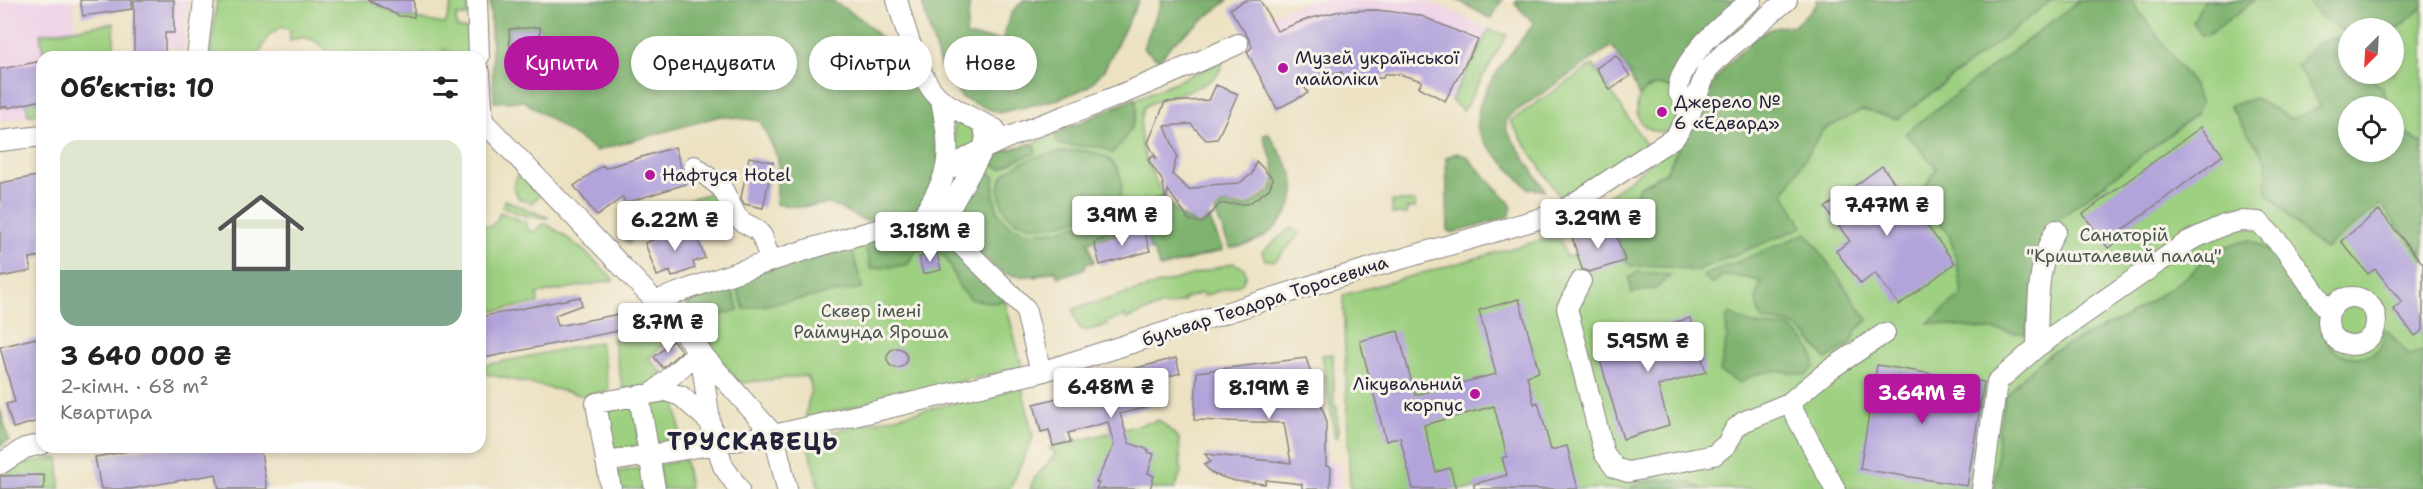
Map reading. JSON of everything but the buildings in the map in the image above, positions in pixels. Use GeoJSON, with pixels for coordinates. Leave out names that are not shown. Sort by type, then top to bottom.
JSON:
{"type":"FeatureCollection","features":[{"type":"Feature","properties":{"kind":"street"},"geometry":{"type":"LineString","coordinates":[[198,51],[204,0]]}},
{"type":"Feature","properties":{"kind":"street"},"geometry":{"type":"LineString","coordinates":[[477,0],[479,51]]}},
{"type":"Feature","properties":{"kind":"street"},"geometry":{"type":"LineString","coordinates":[[897,0],[912,49],[929,86],[941,100],[1011,137]]}},
{"type":"Feature","properties":{"kind":"street"},"geometry":{"type":"LineString","coordinates":[[1689,114],[1678,91],[1683,71],[1716,29],[1752,0]]}},
{"type":"Feature","properties":{"kind":"street","name":"бульвар Теодора Торосевича"},"geometry":{"type":"LineString","coordinates":[[606,462],[774,435],[1041,372],[1321,282],[1559,213],[1675,136],[1689,114],[1707,70],[1727,50],[1787,0]]}},
{"type":"Feature","properties":{"kind":"street"},"geometry":{"type":"LineString","coordinates":[[945,171],[963,158],[1011,137],[1092,106],[1238,44]]}},
{"type":"Feature","properties":{"kind":"street"},"geometry":{"type":"LineString","coordinates":[[924,222],[945,171],[946,139],[941,100]]}},
{"type":"Feature","properties":{"kind":"street"},"geometry":{"type":"LineString","coordinates":[[655,301],[770,260],[897,225],[924,222],[949,210],[983,150],[986,137],[983,123]]}},
{"type":"Feature","properties":{"kind":"street"},"geometry":{"type":"LineString","coordinates":[[486,128],[655,301],[774,435],[787,489]]}},
{"type":"Feature","properties":{"kind":"street"},"geometry":{"type":"LineString","coordinates":[[0,141],[36,137]]}},
{"type":"Feature","properties":{"kind":"street"},"geometry":{"type":"LineString","coordinates":[[694,166],[722,188],[738,217],[762,236],[770,260]]}},
{"type":"Feature","properties":{"kind":"street"},"geometry":{"type":"LineString","coordinates":[[1982,489],[1998,381],[2037,347],[2189,241],[2224,225],[2241,221],[2259,222],[2283,247],[2329,312]]}},
{"type":"Feature","properties":{"kind":"street"},"geometry":{"type":"LineString","coordinates":[[924,222],[941,228],[956,240],[1025,308],[1041,372]]}},
{"type":"Feature","properties":{"kind":"street"},"geometry":{"type":"LineString","coordinates":[[2037,347],[2038,306],[2046,245],[2056,230]]}},
{"type":"Feature","properties":{"kind":"street"},"geometry":{"type":"LineString","coordinates":[[1581,281],[1566,308],[1604,453],[1615,468],[1628,472],[1714,455],[1727,444],[1735,429],[1743,422],[1789,403],[1829,370],[1885,333]]}},
{"type":"Feature","properties":{"kind":"street"},"geometry":{"type":"LineString","coordinates":[[646,394],[700,350]]}},
{"type":"Feature","properties":{"kind":"street"},"geometry":{"type":"LineString","coordinates":[[700,350],[710,422]]}},
{"type":"Feature","properties":{"kind":"street"},"geometry":{"type":"LineString","coordinates":[[611,489],[596,404],[666,391],[681,396],[710,422],[725,442],[723,466],[739,489]]}},
{"type":"Feature","properties":{"kind":"street"},"geometry":{"type":"LineString","coordinates":[[646,394],[649,455],[655,489]]}},
{"type":"Feature","properties":{"kind":"street"},"geometry":{"type":"LineString","coordinates":[[1789,403],[1835,489]]}},
{"type":"Feature","properties":{"kind":"street"},"geometry":{"type":"LineString","coordinates":[[0,464],[25,448],[36,445]]}},
{"type":"Feature","properties":{"kind":"shaded area"},"geometry":{"type":"Polygon","coordinates":[[[0,0],[73,0],[76,29],[50,33],[53,51],[36,51],[36,115],[0,122],[0,0]]]}},
{"type":"Feature","properties":{"kind":"shaded area"},"geometry":{"type":"Polygon","coordinates":[[[134,0],[188,0],[183,35],[185,36],[184,50],[165,46],[134,46],[134,0]]]}},
{"type":"Feature","properties":{"kind":"shaded area"},"geometry":{"type":"Polygon","coordinates":[[[1310,0],[1425,0],[1489,30],[1451,100],[1447,97],[1445,101],[1419,87],[1421,82],[1399,74],[1384,74],[1383,78],[1342,78],[1341,73],[1317,78],[1304,85],[1308,93],[1277,109],[1238,34],[1280,11],[1310,0]]]}},
{"type":"Feature","properties":{"kind":"shaded area"},"geometry":{"type":"Polygon","coordinates":[[[1294,459],[1339,462],[1341,489],[1292,489],[1294,459]]]}},
{"type":"Feature","properties":{"kind":"green space"},"geometry":{"type":"Polygon","coordinates":[[[217,0],[368,0],[399,16],[445,24],[453,0],[467,0],[468,16],[456,16],[457,28],[468,29],[470,51],[444,49],[443,51],[325,51],[318,43],[308,38],[290,41],[290,30],[282,26],[268,36],[261,51],[211,51],[217,0]]]}},
{"type":"Feature","properties":{"kind":"green space"},"geometry":{"type":"Polygon","coordinates":[[[490,0],[831,0],[860,18],[879,36],[809,36],[809,90],[920,90],[938,121],[939,167],[926,197],[916,209],[903,215],[866,221],[830,204],[799,207],[776,204],[778,158],[760,121],[720,116],[596,151],[524,101],[494,102],[490,0]]]}},
{"type":"Feature","properties":{"kind":"green space"},"geometry":{"type":"Polygon","coordinates":[[[921,0],[970,0],[966,36],[944,36],[944,71],[921,0]]]}},
{"type":"Feature","properties":{"kind":"green space"},"geometry":{"type":"Polygon","coordinates":[[[1024,0],[1139,0],[1104,70],[1088,87],[1059,99],[998,113],[962,98],[957,90],[1037,90],[1037,36],[1003,36],[1012,12],[1024,0]]]}},
{"type":"Feature","properties":{"kind":"green space"},"geometry":{"type":"Polygon","coordinates":[[[1160,0],[1228,0],[1172,44],[1159,60],[1143,48],[1161,3],[1160,0]]]}},
{"type":"Feature","properties":{"kind":"green space"},"geometry":{"type":"Polygon","coordinates":[[[1457,0],[1502,0],[1491,19],[1457,0]]]}},
{"type":"Feature","properties":{"kind":"green space"},"geometry":{"type":"Polygon","coordinates":[[[1517,0],[1745,0],[1672,88],[1654,86],[1639,97],[1629,72],[1612,46],[1509,116],[1506,122],[1507,131],[1545,190],[1529,189],[1479,133],[1477,119],[1486,90],[1534,23],[1515,4],[1517,0]]]}},
{"type":"Feature","properties":{"kind":"green space"},"geometry":{"type":"Polygon","coordinates":[[[1816,0],[2052,0],[1898,119],[1862,110],[1823,130],[1784,193],[1803,227],[1695,271],[1665,266],[1631,266],[1625,261],[1615,231],[1619,217],[1634,199],[1639,187],[1666,172],[1717,77],[1734,58],[1766,31],[1776,27],[1794,26],[1817,4],[1816,0]]]}},
{"type":"Feature","properties":{"kind":"green space","name":"Санаторій \"Кришталевий палац\""},"geometry":{"type":"Polygon","coordinates":[[[1900,0],[2423,0],[2423,489],[1350,489],[1343,295],[1559,235],[1566,257],[1577,253],[1572,237],[1598,229],[1600,235],[1639,225],[1900,0]]]}},
{"type":"Feature","properties":{"kind":"green space"},"geometry":{"type":"Polygon","coordinates":[[[2080,0],[2131,0],[2192,83],[2201,104],[2195,115],[2051,225],[2026,334],[1928,323],[1962,295],[1956,258],[1949,235],[1920,195],[1937,168],[1905,133],[2080,0]]]}},
{"type":"Feature","properties":{"kind":"green space"},"geometry":{"type":"Polygon","coordinates":[[[2255,0],[2208,35],[2201,35],[2193,22],[2203,1],[2255,0]]]}},
{"type":"Feature","properties":{"kind":"green space"},"geometry":{"type":"Polygon","coordinates":[[[2306,0],[2423,0],[2423,7],[2404,23],[2404,18],[2338,18],[2338,28],[2322,17],[2306,0]]]}},
{"type":"Feature","properties":{"kind":"green space"},"geometry":{"type":"Polygon","coordinates":[[[1755,10],[1761,13],[1713,49],[1719,37],[1755,10]]]}},
{"type":"Feature","properties":{"kind":"green space"},"geometry":{"type":"Polygon","coordinates":[[[114,23],[114,51],[43,51],[40,34],[114,23]]]}},
{"type":"Feature","properties":{"kind":"green space"},"geometry":{"type":"Polygon","coordinates":[[[1489,30],[1507,35],[1463,111],[1451,100],[1489,30]]]}},
{"type":"Feature","properties":{"kind":"green space"},"geometry":{"type":"Polygon","coordinates":[[[2331,37],[2338,39],[2338,84],[2377,84],[2385,96],[2338,96],[2338,162],[2404,162],[2404,133],[2423,144],[2423,258],[2381,204],[2325,249],[2307,236],[2267,192],[2266,160],[2230,106],[2255,98],[2291,119],[2321,107],[2297,66],[2314,45],[2331,37]]]}},
{"type":"Feature","properties":{"kind":"green space"},"geometry":{"type":"Polygon","coordinates":[[[1222,61],[1220,70],[1203,84],[1144,107],[1141,131],[1144,154],[1166,198],[1180,216],[1188,222],[1202,225],[1209,218],[1223,250],[1160,268],[1154,251],[1151,251],[1144,226],[1088,242],[1094,262],[1085,264],[1086,268],[1058,277],[1055,270],[1035,277],[972,181],[983,164],[1000,152],[1043,140],[1222,61]]]}},
{"type":"Feature","properties":{"kind":"green space"},"geometry":{"type":"Polygon","coordinates":[[[1593,65],[1647,146],[1563,202],[1510,121],[1593,65]]]}},
{"type":"Feature","properties":{"kind":"green space"},"geometry":{"type":"Polygon","coordinates":[[[1656,85],[1672,88],[1683,108],[1668,131],[1652,130],[1645,126],[1638,115],[1638,101],[1642,93],[1656,85]]]}},
{"type":"Feature","properties":{"kind":"green space"},"geometry":{"type":"Polygon","coordinates":[[[1135,98],[1134,121],[1123,141],[1112,153],[1101,147],[1061,145],[1056,141],[1056,135],[1059,132],[1135,98]]]}},
{"type":"Feature","properties":{"kind":"green space"},"geometry":{"type":"Polygon","coordinates":[[[36,101],[36,114],[28,115],[26,103],[36,101]]]}},
{"type":"Feature","properties":{"kind":"green space"},"geometry":{"type":"Polygon","coordinates":[[[954,113],[970,126],[974,134],[976,145],[963,152],[955,149],[954,113]]]}},
{"type":"Feature","properties":{"kind":"green space"},"geometry":{"type":"Polygon","coordinates":[[[1268,133],[1292,174],[1294,194],[1291,204],[1281,221],[1266,235],[1252,243],[1230,248],[1215,212],[1221,205],[1248,206],[1271,190],[1275,179],[1273,162],[1263,136],[1268,133]]]}},
{"type":"Feature","properties":{"kind":"green space"},"geometry":{"type":"Polygon","coordinates":[[[1679,140],[1681,143],[1666,172],[1639,187],[1634,199],[1619,217],[1617,223],[1579,225],[1575,223],[1679,140]]]}},
{"type":"Feature","properties":{"kind":"green space"},"geometry":{"type":"Polygon","coordinates":[[[1029,144],[1035,146],[1036,153],[1016,160],[1001,169],[987,161],[1000,152],[1029,144]]]}},
{"type":"Feature","properties":{"kind":"green space"},"geometry":{"type":"Polygon","coordinates":[[[1081,150],[1101,155],[1116,166],[1122,185],[1117,200],[1092,215],[1048,226],[1017,222],[1010,216],[1001,199],[1000,186],[1004,175],[1020,163],[1030,159],[1081,150]]]}},
{"type":"Feature","properties":{"kind":"green space"},"geometry":{"type":"Polygon","coordinates":[[[1456,153],[1466,156],[1508,201],[1512,207],[1509,217],[1454,233],[1448,231],[1446,158],[1456,153]]]}},
{"type":"Feature","properties":{"kind":"green space"},"geometry":{"type":"Polygon","coordinates":[[[980,168],[995,177],[994,195],[999,213],[1009,224],[1021,230],[1036,232],[1068,228],[1165,196],[1176,211],[1190,221],[1202,225],[1209,218],[1223,250],[1160,268],[1154,251],[1151,251],[1144,226],[1088,242],[1094,262],[1085,264],[1086,268],[1058,277],[1055,270],[1022,277],[1010,275],[991,264],[959,232],[954,215],[980,168]]]}},
{"type":"Feature","properties":{"kind":"green space"},"geometry":{"type":"Polygon","coordinates":[[[520,169],[543,193],[531,203],[519,199],[513,186],[520,169]]]}},
{"type":"Feature","properties":{"kind":"green space"},"geometry":{"type":"Polygon","coordinates":[[[714,192],[720,203],[639,229],[629,244],[620,234],[631,217],[714,192]]]}},
{"type":"Feature","properties":{"kind":"green space"},"geometry":{"type":"Polygon","coordinates":[[[505,200],[549,218],[526,216],[502,207],[505,200]]]}},
{"type":"Feature","properties":{"kind":"green space"},"geometry":{"type":"Polygon","coordinates":[[[1392,201],[1415,201],[1415,208],[1407,208],[1407,214],[1392,214],[1392,201]]]}},
{"type":"Feature","properties":{"kind":"green space"},"geometry":{"type":"Polygon","coordinates":[[[500,212],[525,222],[529,231],[536,231],[541,225],[546,224],[582,249],[614,280],[537,294],[538,303],[486,313],[486,226],[491,226],[497,220],[500,212]]]}},
{"type":"Feature","properties":{"kind":"green space"},"geometry":{"type":"Polygon","coordinates":[[[1291,228],[1300,234],[1275,261],[1265,260],[1262,252],[1291,228]]]}},
{"type":"Feature","properties":{"kind":"green space","name":"Сквер імені Раймунда Яроша"},"geometry":{"type":"Polygon","coordinates":[[[915,230],[1005,300],[1022,367],[806,418],[811,389],[809,380],[805,376],[740,383],[703,340],[687,304],[762,269],[915,230]]]}},
{"type":"Feature","properties":{"kind":"green space"},"geometry":{"type":"Polygon","coordinates":[[[915,230],[932,232],[946,240],[1005,300],[995,303],[971,299],[960,288],[946,258],[932,248],[916,251],[907,265],[871,269],[864,242],[915,230]]]}},
{"type":"Feature","properties":{"kind":"green space"},"geometry":{"type":"Polygon","coordinates":[[[1807,233],[1868,320],[1856,330],[1852,343],[1826,359],[1800,329],[1785,323],[1762,320],[1757,300],[1758,290],[1763,282],[1737,276],[1721,276],[1712,285],[1703,276],[1807,233]]]}},
{"type":"Feature","properties":{"kind":"green space"},"geometry":{"type":"Polygon","coordinates":[[[2249,240],[2267,249],[2294,276],[2319,308],[2326,339],[2338,353],[2359,357],[2373,353],[2382,343],[2383,330],[2387,330],[2409,355],[2423,351],[2423,489],[1995,489],[1998,433],[2005,397],[2027,373],[2052,352],[2126,317],[2166,291],[2192,272],[2213,250],[2249,240]]]}},
{"type":"Feature","properties":{"kind":"green space"},"geometry":{"type":"Polygon","coordinates":[[[851,245],[862,288],[744,309],[734,279],[851,245]]]}},
{"type":"Feature","properties":{"kind":"green space"},"geometry":{"type":"Polygon","coordinates":[[[1233,263],[1244,268],[1246,275],[1242,284],[1203,296],[1202,293],[1126,319],[1125,316],[1092,329],[1083,330],[1077,324],[1073,309],[1233,263]]]}},
{"type":"Feature","properties":{"kind":"green space"},"geometry":{"type":"Polygon","coordinates":[[[1638,272],[1670,275],[1657,288],[1632,293],[1629,278],[1638,272]]]}},
{"type":"Feature","properties":{"kind":"green space"},"geometry":{"type":"Polygon","coordinates":[[[728,280],[739,310],[705,320],[696,316],[684,295],[728,280]]]}},
{"type":"Feature","properties":{"kind":"green space"},"geometry":{"type":"Polygon","coordinates":[[[1730,313],[1751,324],[1789,327],[1804,340],[1811,350],[1814,368],[1806,375],[1780,371],[1756,375],[1740,383],[1720,372],[1727,336],[1726,320],[1730,313]]]}},
{"type":"Feature","properties":{"kind":"green space"},"geometry":{"type":"Polygon","coordinates":[[[658,325],[670,338],[649,358],[664,375],[653,384],[623,389],[613,339],[637,335],[636,330],[658,325]]]}},
{"type":"Feature","properties":{"kind":"green space"},"geometry":{"type":"Polygon","coordinates":[[[600,342],[609,391],[585,396],[487,374],[486,365],[600,342]]]}},
{"type":"Feature","properties":{"kind":"green space"},"geometry":{"type":"Polygon","coordinates":[[[1333,354],[1334,406],[1337,406],[1338,437],[1335,437],[1322,355],[1333,354]]]}},
{"type":"Feature","properties":{"kind":"green space"},"geometry":{"type":"Polygon","coordinates":[[[1022,387],[1033,437],[1010,489],[819,489],[806,438],[1022,387]]]}},
{"type":"Feature","properties":{"kind":"green space"},"geometry":{"type":"Polygon","coordinates":[[[675,400],[681,438],[654,443],[648,404],[675,400]]]}},
{"type":"Feature","properties":{"kind":"green space"},"geometry":{"type":"Polygon","coordinates":[[[634,406],[640,445],[613,450],[607,411],[634,406]]]}},
{"type":"Feature","properties":{"kind":"green space"},"geometry":{"type":"Polygon","coordinates":[[[0,409],[9,440],[0,446],[0,409]]]}},
{"type":"Feature","properties":{"kind":"green space"},"geometry":{"type":"Polygon","coordinates":[[[1159,420],[1179,438],[1181,472],[1175,489],[1030,489],[1034,479],[1056,454],[1049,448],[1159,420]]]}},
{"type":"Feature","properties":{"kind":"green space"},"geometry":{"type":"Polygon","coordinates":[[[53,458],[59,459],[60,489],[0,489],[0,479],[20,465],[53,458]]]}},
{"type":"Feature","properties":{"kind":"green space"},"geometry":{"type":"Polygon","coordinates":[[[685,460],[690,489],[662,489],[658,465],[685,460]]]}},
{"type":"Feature","properties":{"kind":"green space"},"geometry":{"type":"Polygon","coordinates":[[[644,467],[648,489],[620,489],[617,472],[644,467]]]}},
{"type":"Feature","properties":{"kind":"green space"},"geometry":{"type":"Polygon","coordinates":[[[1661,479],[1689,482],[1703,489],[1631,489],[1635,484],[1661,479]]]}},
{"type":"Feature","properties":{"kind":"place","name":"Музей української майоліки"},"geometry":{"type":"Point","coordinates":[1283,68]}},
{"type":"Feature","properties":{"kind":"place","name":"Джерело № 6 «Едвард»"},"geometry":{"type":"Point","coordinates":[1662,112]}},
{"type":"Feature","properties":{"kind":"place","name":"Нафтуся Hotel"},"geometry":{"type":"Point","coordinates":[650,175]}},
{"type":"Feature","properties":{"kind":"place","name":"Лікувальний корпус"},"geometry":{"type":"Point","coordinates":[1475,394]}},
{"type":"Feature","properties":{"kind":"district","name":"ТРУСКАВЕЦЬ"},"geometry":{"type":"Point","coordinates":[753,442]}}]}
